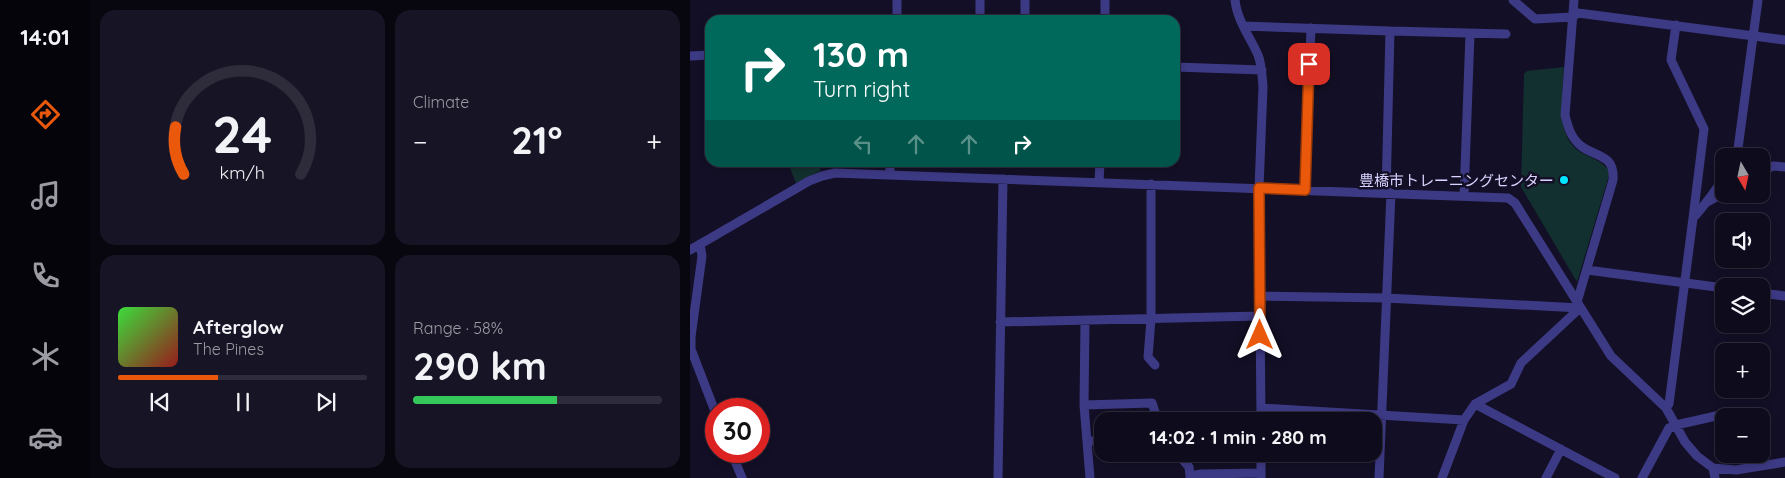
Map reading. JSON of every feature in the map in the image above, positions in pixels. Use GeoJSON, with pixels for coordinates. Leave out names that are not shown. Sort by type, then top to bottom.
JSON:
{"type":"FeatureCollection","features":[{"type":"Feature","properties":{"kind":"street"},"geometry":{"type":"LineString","coordinates":[[897,15],[898,0]]}},
{"type":"Feature","properties":{"kind":"street"},"geometry":{"type":"LineString","coordinates":[[980,0],[980,15]]}},
{"type":"Feature","properties":{"kind":"street"},"geometry":{"type":"LineString","coordinates":[[1024,15],[1025,0]]}},
{"type":"Feature","properties":{"kind":"street"},"geometry":{"type":"LineString","coordinates":[[1104,15],[1105,0]]}},
{"type":"Feature","properties":{"kind":"street"},"geometry":{"type":"LineString","coordinates":[[1235,0],[1236,9],[1258,56],[1262,70],[1259,188],[1261,412]]}},
{"type":"Feature","properties":{"kind":"street"},"geometry":{"type":"LineString","coordinates":[[1513,0],[1535,19],[1573,17],[1578,13],[1785,40]]}},
{"type":"Feature","properties":{"kind":"street"},"geometry":{"type":"LineString","coordinates":[[1442,478],[1464,420],[1475,404],[1511,384],[1521,363],[1578,305],[1613,180],[1614,170],[1611,162],[1580,145],[1569,131],[1566,115],[1574,0]]}},
{"type":"Feature","properties":{"kind":"street"},"geometry":{"type":"LineString","coordinates":[[1739,148],[1758,0]]}},
{"type":"Feature","properties":{"kind":"street"},"geometry":{"type":"LineString","coordinates":[[1666,408],[1669,404],[1704,129],[1671,60],[1676,25]]}},
{"type":"Feature","properties":{"kind":"street"},"geometry":{"type":"LineString","coordinates":[[1243,26],[1506,34]]}},
{"type":"Feature","properties":{"kind":"street"},"geometry":{"type":"LineString","coordinates":[[1305,190],[1310,28]]}},
{"type":"Feature","properties":{"kind":"street"},"geometry":{"type":"LineString","coordinates":[[1381,412],[1386,298],[1390,31]]}},
{"type":"Feature","properties":{"kind":"street"},"geometry":{"type":"LineString","coordinates":[[1464,196],[1470,34]]}},
{"type":"Feature","properties":{"kind":"street"},"geometry":{"type":"LineString","coordinates":[[690,56],[705,55]]}},
{"type":"Feature","properties":{"kind":"street"},"geometry":{"type":"LineString","coordinates":[[1180,67],[1262,70]]}},
{"type":"Feature","properties":{"kind":"street"},"geometry":{"type":"LineString","coordinates":[[890,167],[890,174]]}},
{"type":"Feature","properties":{"kind":"street"},"geometry":{"type":"LineString","coordinates":[[1099,182],[1100,167]]}},
{"type":"Feature","properties":{"kind":"street"},"geometry":{"type":"LineString","coordinates":[[1770,168],[1785,167]]}},
{"type":"Feature","properties":{"kind":"street"},"geometry":{"type":"LineString","coordinates":[[690,250],[810,181],[835,173],[1508,198],[1515,203],[1611,356],[1666,408],[1685,442],[1696,456],[1712,468],[1736,470],[1785,462]]}},
{"type":"Feature","properties":{"kind":"street"},"geometry":{"type":"LineString","coordinates":[[998,478],[1003,179]]}},
{"type":"Feature","properties":{"kind":"street"},"geometry":{"type":"LineString","coordinates":[[1151,184],[1151,319],[1148,357],[1155,365]]}},
{"type":"Feature","properties":{"kind":"street"},"geometry":{"type":"LineString","coordinates":[[1694,218],[1709,201],[1715,190]]}},
{"type":"Feature","properties":{"kind":"street"},"geometry":{"type":"LineString","coordinates":[[1709,201],[1715,198]]}},
{"type":"Feature","properties":{"kind":"street"},"geometry":{"type":"LineString","coordinates":[[700,244],[702,256],[691,348],[710,398]]}},
{"type":"Feature","properties":{"kind":"street"},"geometry":{"type":"LineString","coordinates":[[1587,270],[1715,287]]}},
{"type":"Feature","properties":{"kind":"street"},"geometry":{"type":"LineString","coordinates":[[1770,294],[1785,296]]}},
{"type":"Feature","properties":{"kind":"street"},"geometry":{"type":"LineString","coordinates":[[1260,296],[1386,298],[1578,305]]}},
{"type":"Feature","properties":{"kind":"street"},"geometry":{"type":"LineString","coordinates":[[1000,322],[1259,316]]}},
{"type":"Feature","properties":{"kind":"street"},"geometry":{"type":"LineString","coordinates":[[1085,321],[1084,405],[1090,478]]}},
{"type":"Feature","properties":{"kind":"street"},"geometry":{"type":"LineString","coordinates":[[1084,405],[1152,404],[1155,412]]}},
{"type":"Feature","properties":{"kind":"street"},"geometry":{"type":"LineString","coordinates":[[1475,404],[1615,478]]}},
{"type":"Feature","properties":{"kind":"street"},"geometry":{"type":"LineString","coordinates":[[1261,408],[1341,412]]}},
{"type":"Feature","properties":{"kind":"street"},"geometry":{"type":"LineString","coordinates":[[1382,414],[1464,420]]}},
{"type":"Feature","properties":{"kind":"street"},"geometry":{"type":"LineString","coordinates":[[1642,478],[1669,428],[1715,416]]}},
{"type":"Feature","properties":{"kind":"street"},"geometry":{"type":"LineString","coordinates":[[1087,441],[1094,441]]}},
{"type":"Feature","properties":{"kind":"street"},"geometry":{"type":"LineString","coordinates":[[1546,478],[1561,448]]}},
{"type":"Feature","properties":{"kind":"street"},"geometry":{"type":"LineString","coordinates":[[1184,462],[1188,467],[1190,477],[1201,474],[1261,475],[1261,462]]}},
{"type":"Feature","properties":{"kind":"street"},"geometry":{"type":"LineString","coordinates":[[1378,478],[1379,462]]}},
{"type":"Feature","properties":{"kind":"street"},"geometry":{"type":"LineString","coordinates":[[736,463],[742,478]]}},
{"type":"Feature","properties":{"kind":"street"},"geometry":{"type":"LineString","coordinates":[[1712,468],[1715,478]]}},
{"type":"Feature","properties":{"kind":"green space","name":"豊橋市トレーニングセンター"},"geometry":{"type":"Polygon","coordinates":[[[1564,67],[1562,112],[1566,135],[1571,144],[1579,151],[1600,162],[1610,172],[1577,282],[1521,187],[1524,74],[1527,71],[1564,67]]]}},
{"type":"Feature","properties":{"kind":"green space"},"geometry":{"type":"Polygon","coordinates":[[[790,167],[820,167],[820,171],[796,183],[790,167]]]}},
{"type":"Feature","properties":{"kind":"place","name":"豊橋市トレーニングセンター"},"geometry":{"type":"Point","coordinates":[1564,180]}},
{"type":"Feature","properties":{"kind":"route"},"geometry":{"type":"LineString","coordinates":[[1260,335],[1259,188],[1305,190],[1309,64]]}}]}
